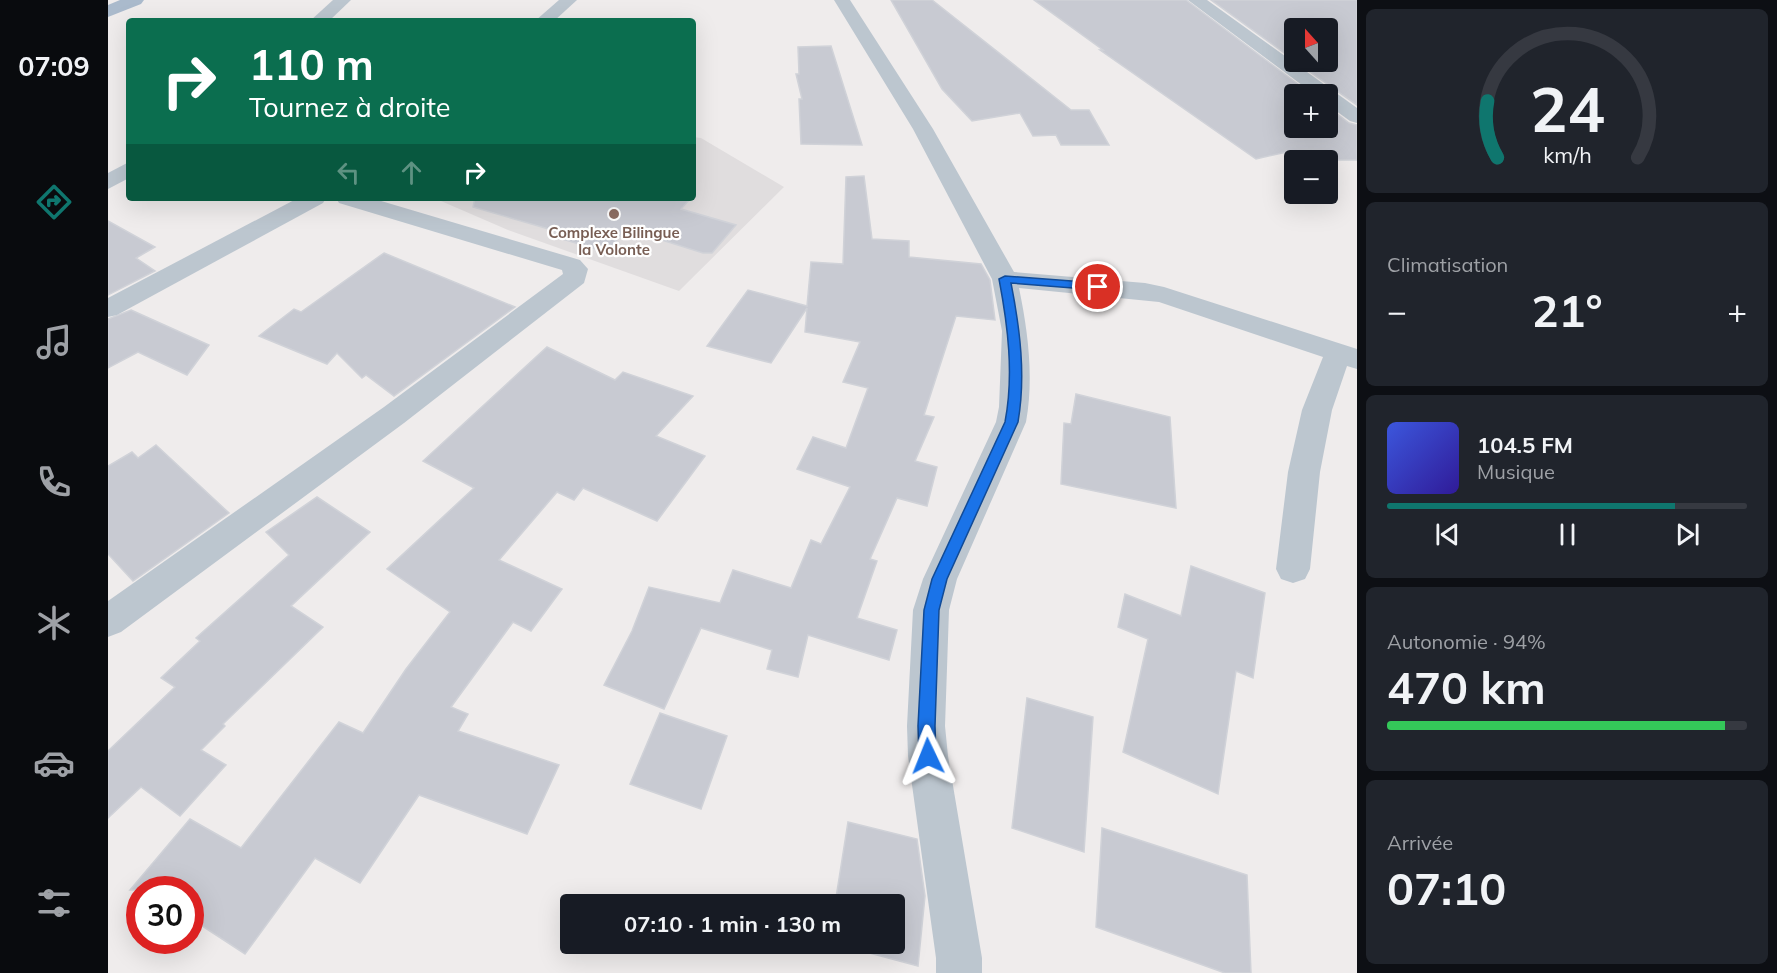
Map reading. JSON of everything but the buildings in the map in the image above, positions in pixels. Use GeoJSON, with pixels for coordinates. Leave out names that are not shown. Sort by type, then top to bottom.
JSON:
{"type":"FeatureCollection","features":[{"type":"Feature","properties":{"kind":"main road"},"geometry":{"type":"LineString","coordinates":[[108,12],[135,0]]}},
{"type":"Feature","properties":{"kind":"street"},"geometry":{"type":"LineString","coordinates":[[323,17],[343,0]]}},
{"type":"Feature","properties":{"kind":"street"},"geometry":{"type":"LineString","coordinates":[[548,18],[569,0]]}},
{"type":"Feature","properties":{"kind":"street"},"geometry":{"type":"LineString","coordinates":[[842,0],[923,129],[1005,279],[1015,331],[1014,407],[1011,422],[939,579],[931,610],[926,726],[928,756],[959,958],[959,973]]}},
{"type":"Feature","properties":{"kind":"street"},"geometry":{"type":"LineString","coordinates":[[1196,0],[1312,84]]}},
{"type":"Feature","properties":{"kind":"street"},"geometry":{"type":"LineString","coordinates":[[1338,103],[1357,117]]}},
{"type":"Feature","properties":{"kind":"street"},"geometry":{"type":"LineString","coordinates":[[108,182],[126,171]]}},
{"type":"Feature","properties":{"kind":"street"},"geometry":{"type":"LineString","coordinates":[[108,309],[309,201]]}},
{"type":"Feature","properties":{"kind":"street"},"geometry":{"type":"LineString","coordinates":[[108,621],[394,415],[575,277],[576,269],[571,265],[356,201]]}},
{"type":"Feature","properties":{"kind":"street"},"geometry":{"type":"LineString","coordinates":[[1005,279],[1145,291],[1164,295],[1348,356],[1317,410],[1304,472],[1293,569]]}},
{"type":"Feature","properties":{"kind":"shaded area","name":"Complexe Bilingue la Volonte"},"geometry":{"type":"Polygon","coordinates":[[[696,137],[701,138],[784,187],[679,291],[508,230],[441,201],[696,201],[696,137]]]}},
{"type":"Feature","properties":{"kind":"place","name":"Complexe Bilingue la Volonte"},"geometry":{"type":"Point","coordinates":[614,214]}},
{"type":"Feature","properties":{"kind":"route"},"geometry":{"type":"LineString","coordinates":[[928,756],[926,726],[931,610],[939,579],[1011,422],[1014,407],[1015,331],[1005,279],[1098,287]]}}]}
